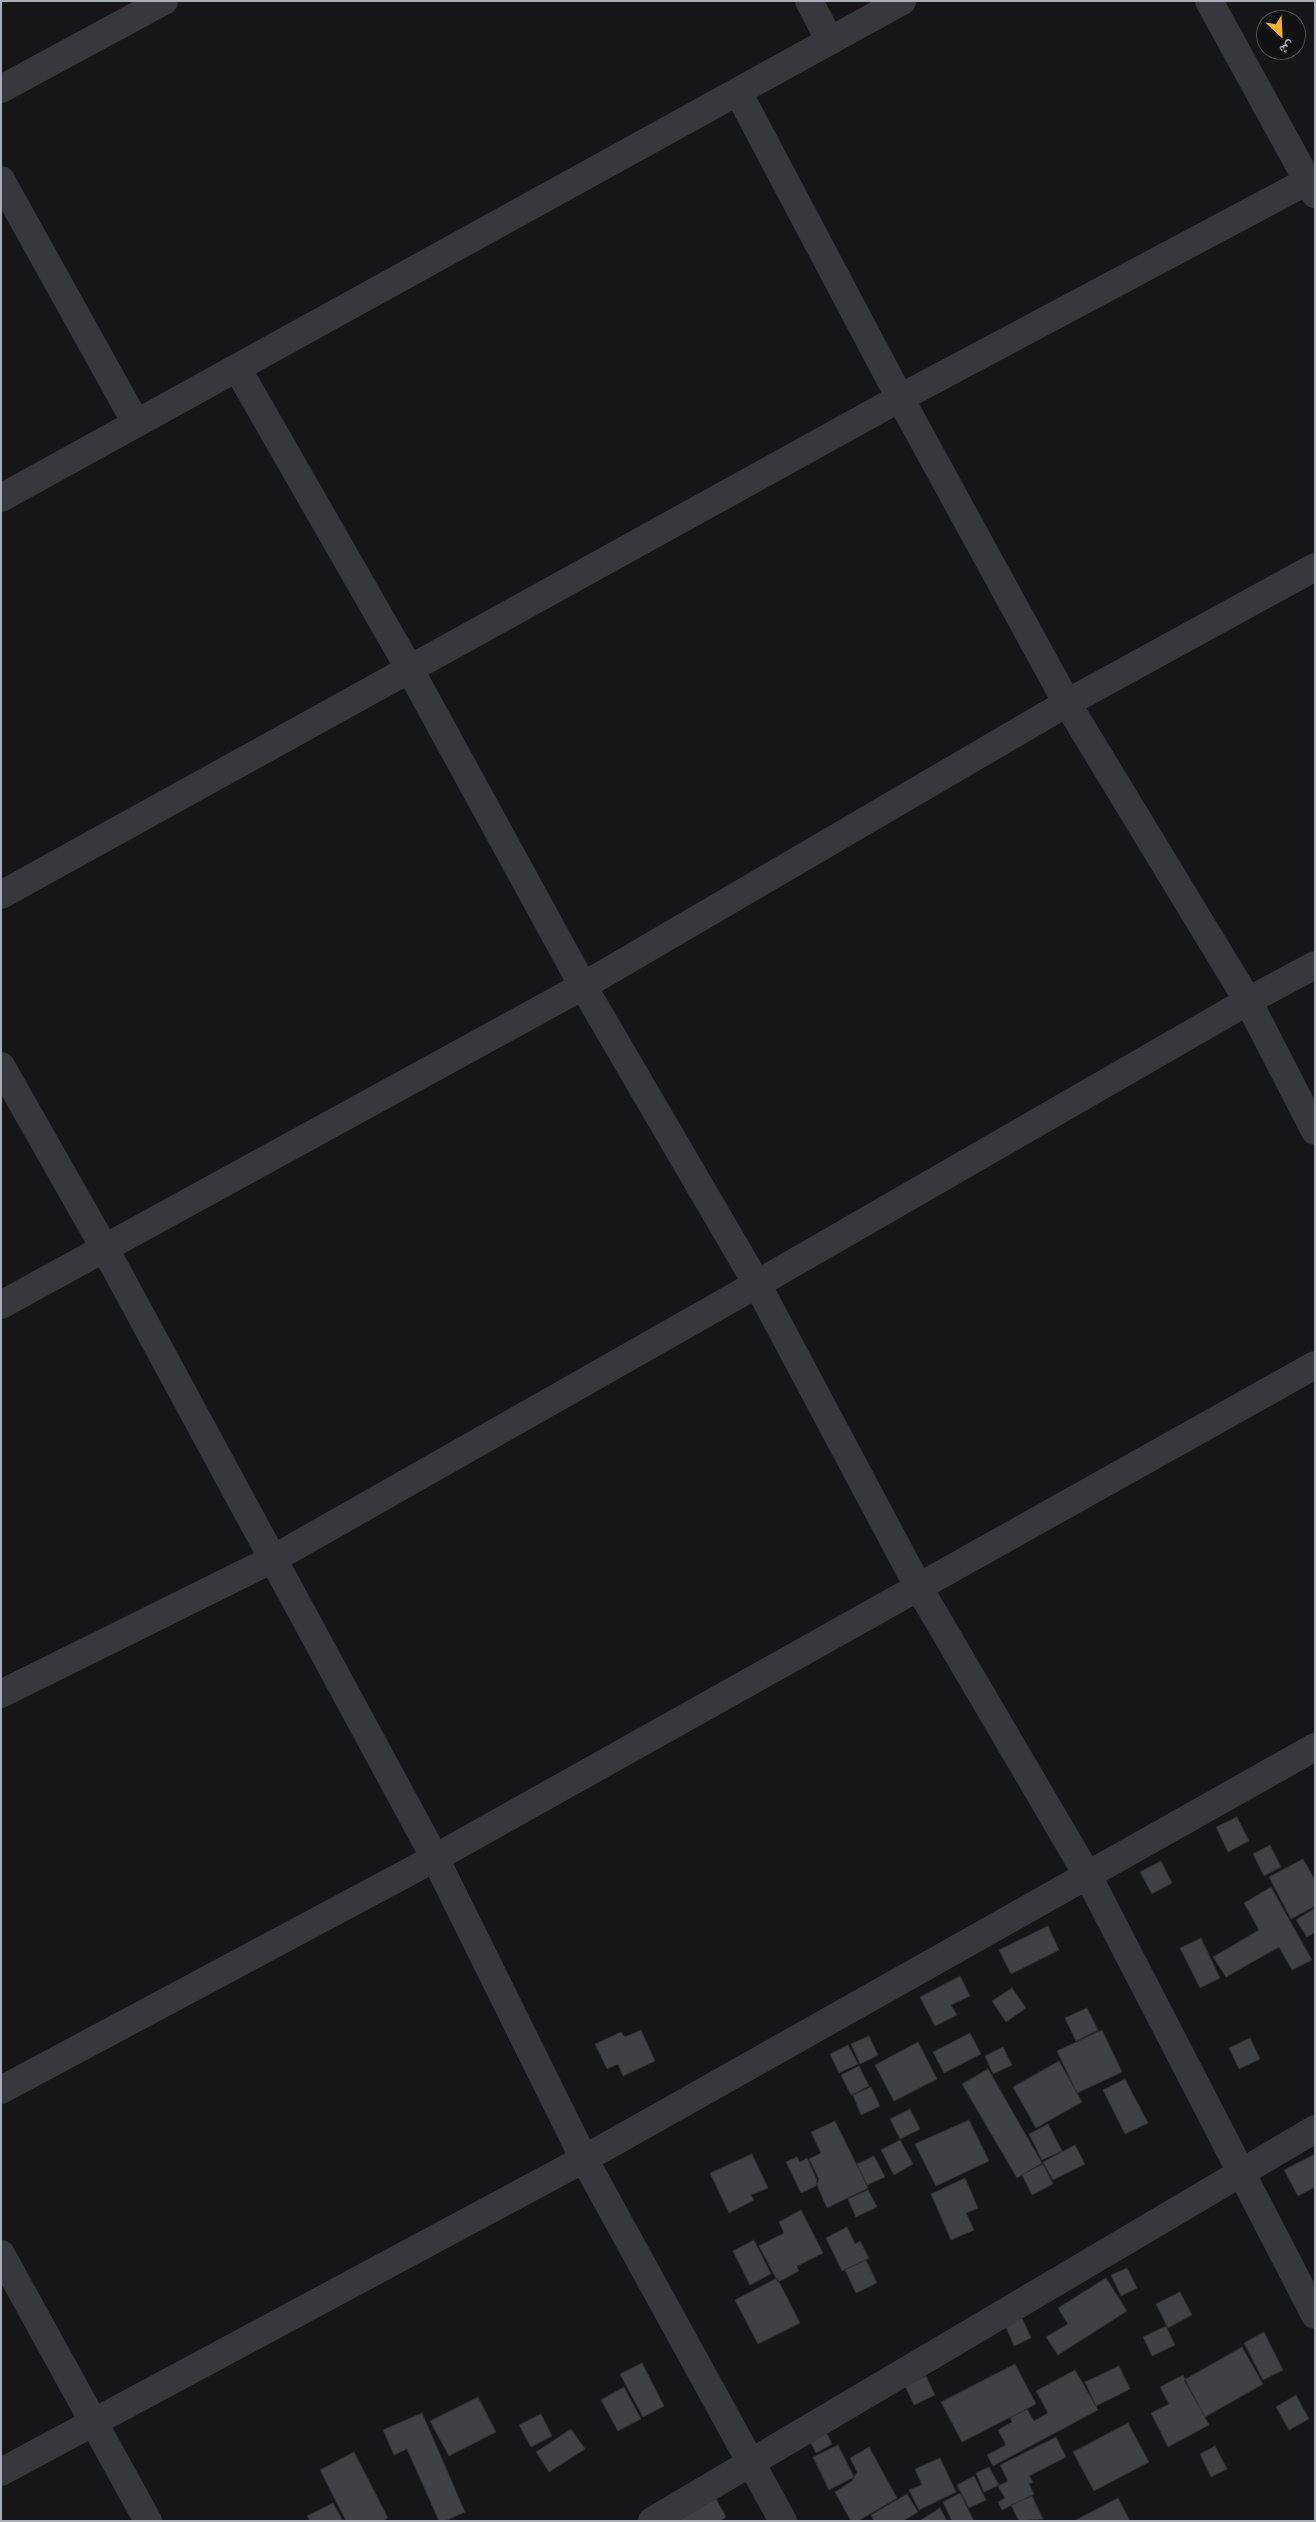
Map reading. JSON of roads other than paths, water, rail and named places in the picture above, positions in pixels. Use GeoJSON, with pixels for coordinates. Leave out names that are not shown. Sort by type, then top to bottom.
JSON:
{"type":"FeatureCollection","features":[{"type":"Feature","properties":{"kind":"street"},"geometry":{"type":"LineString","coordinates":[[1,89],[164,1]]}},
{"type":"Feature","properties":{"kind":"street"},"geometry":{"type":"LineString","coordinates":[[810,1],[830,40]]}},
{"type":"Feature","properties":{"kind":"street"},"geometry":{"type":"LineString","coordinates":[[1,498],[902,1]]}},
{"type":"Feature","properties":{"kind":"street"},"geometry":{"type":"LineString","coordinates":[[1,895],[900,398],[1312,184],[1209,1]]}},
{"type":"Feature","properties":{"kind":"street"},"geometry":{"type":"LineString","coordinates":[[738,92],[900,398],[1067,703],[1248,1001],[1315,1131]]}},
{"type":"Feature","properties":{"kind":"street"},"geometry":{"type":"LineString","coordinates":[[1,180],[136,423]]}},
{"type":"Feature","properties":{"kind":"street"},"geometry":{"type":"LineString","coordinates":[[237,368],[409,668],[583,986],[757,1284],[919,1588],[1088,1876],[1315,2315]]}},
{"type":"Feature","properties":{"kind":"street"},"geometry":{"type":"LineString","coordinates":[[1,1305],[583,986],[1067,703],[1315,567]]}},
{"type":"Feature","properties":{"kind":"street"},"geometry":{"type":"LineString","coordinates":[[1,1694],[273,1559],[757,1284],[1248,1001],[1315,965]]}},
{"type":"Feature","properties":{"kind":"street"},"geometry":{"type":"LineString","coordinates":[[1,1066],[105,1249],[436,1858],[584,2159],[783,2521]]}},
{"type":"Feature","properties":{"kind":"street"},"geometry":{"type":"LineString","coordinates":[[1,2090],[436,1858],[1315,1365]]}},
{"type":"Feature","properties":{"kind":"street"},"geometry":{"type":"LineString","coordinates":[[1,2472],[584,2159],[1315,1747]]}},
{"type":"Feature","properties":{"kind":"street"},"geometry":{"type":"LineString","coordinates":[[652,2521],[749,2462],[1242,2174],[1315,2129]]}},
{"type":"Feature","properties":{"kind":"street"},"geometry":{"type":"LineString","coordinates":[[1,2254],[148,2521]]}}]}
